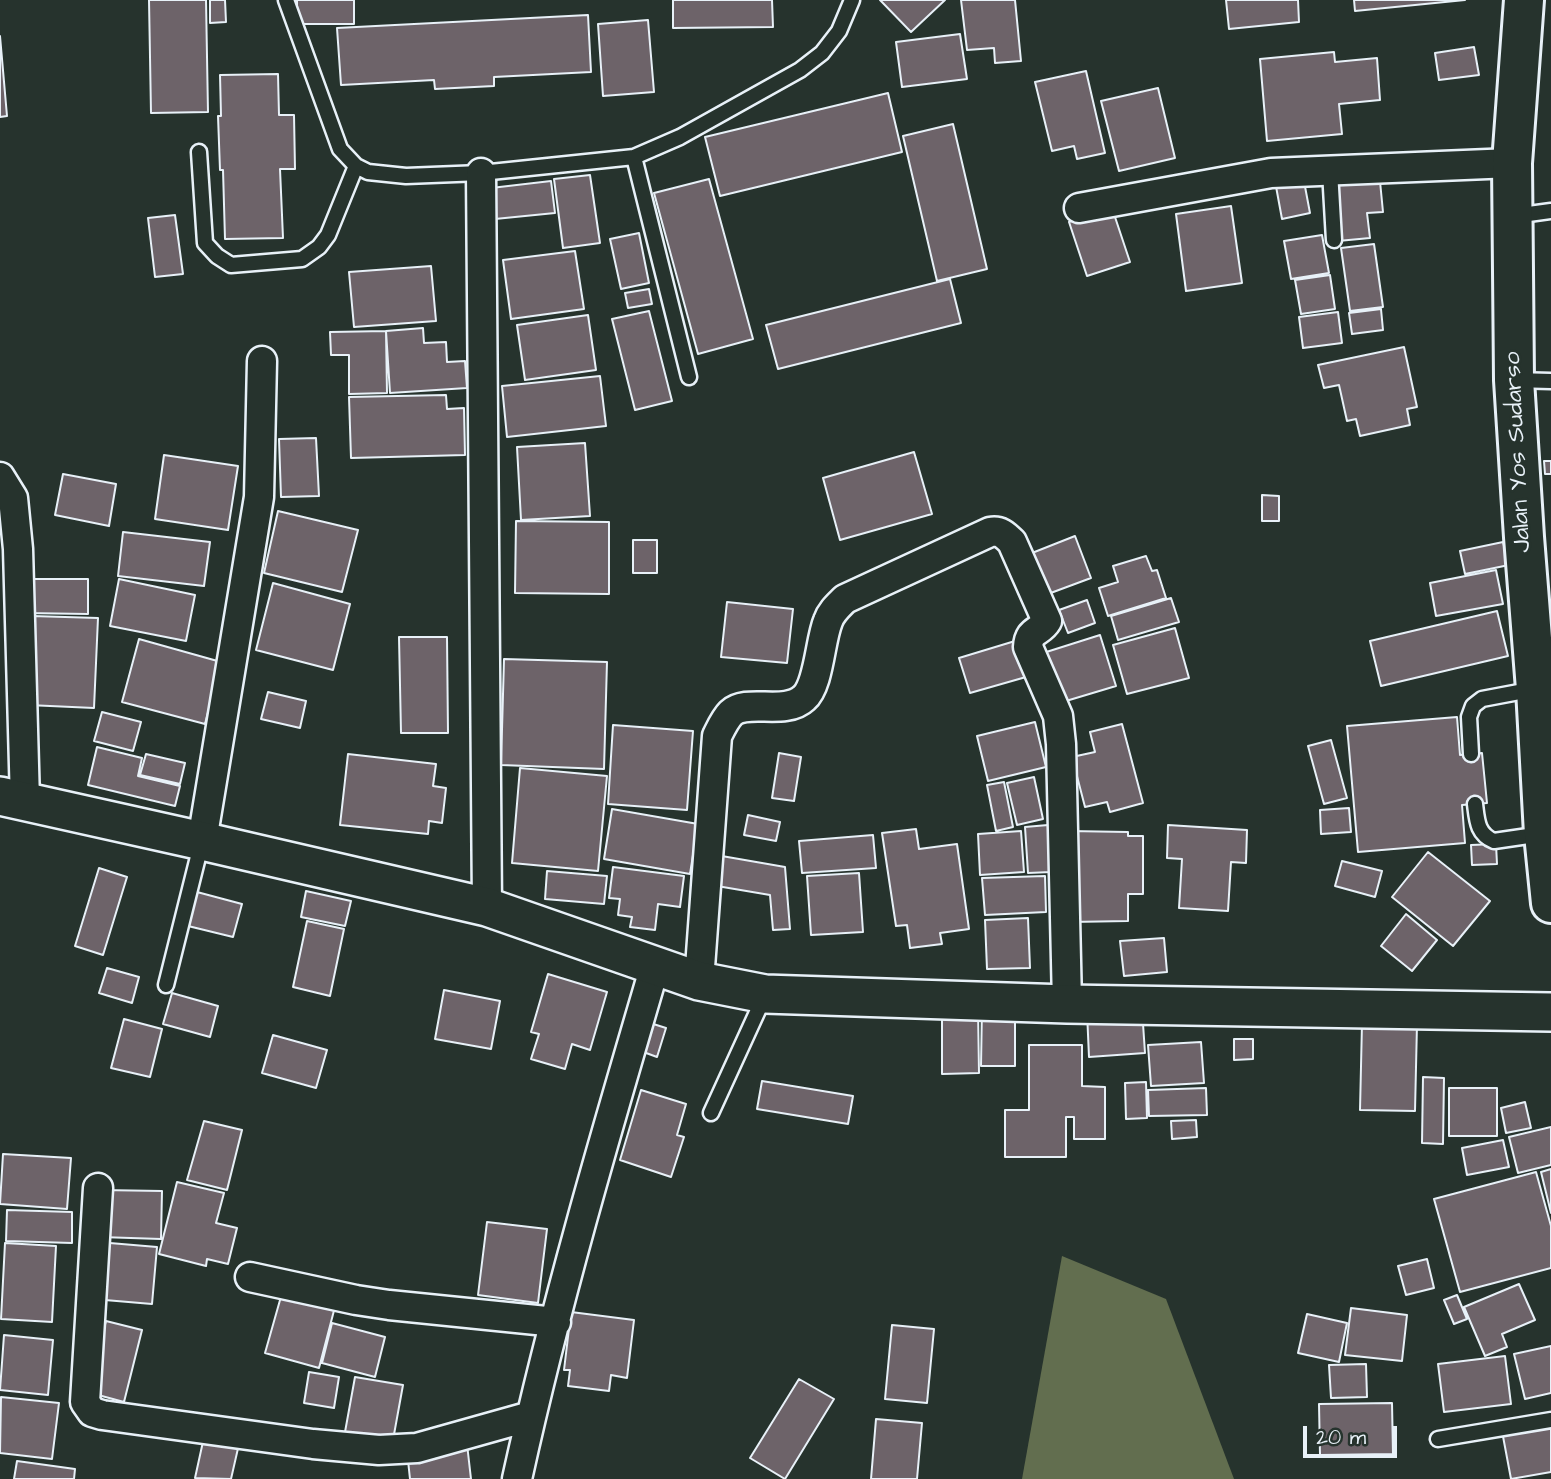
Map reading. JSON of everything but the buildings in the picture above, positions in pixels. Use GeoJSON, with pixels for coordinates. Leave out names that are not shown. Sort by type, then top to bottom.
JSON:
{"type":"FeatureCollection","features":[{"type":"Feature","properties":{"kind":"highway","name":"Jalan Yos Sudarso"},"geometry":{"type":"LineString","coordinates":[[1524,0],[1512,163],[1514,380],[1544,834],[1551,903]]}},
{"type":"Feature","properties":{"kind":"street"},"geometry":{"type":"LineString","coordinates":[[1079,208],[1271,173],[1512,163]]}},
{"type":"Feature","properties":{"kind":"street"},"geometry":{"type":"LineString","coordinates":[[481,173],[487,907]]}},
{"type":"Feature","properties":{"kind":"street"},"geometry":{"type":"LineString","coordinates":[[202,841],[259,497],[262,361]]}},
{"type":"Feature","properties":{"kind":"street"},"geometry":{"type":"LineString","coordinates":[[0,477],[13,498],[18,549],[13,799],[487,907],[699,981],[765,994],[1067,1004],[1551,1012]]}},
{"type":"Feature","properties":{"kind":"street"},"geometry":{"type":"LineString","coordinates":[[699,981],[717,737],[723,724],[733,711],[743,707],[783,706],[795,704],[806,697],[812,686],[828,621],[834,610],[845,600],[996,531],[1012,542],[1047,620],[1046,625],[1032,634],[1028,647],[1058,716],[1061,744],[1067,1004]]}},
{"type":"Feature","properties":{"kind":"street"},"geometry":{"type":"LineString","coordinates":[[517,1479],[531,1416],[605,1138],[655,966]]}},
{"type":"Feature","properties":{"kind":"street"},"geometry":{"type":"LineString","coordinates":[[98,1188],[85,1402],[92,1412],[313,1444],[379,1450],[417,1448],[531,1416]]}},
{"type":"Feature","properties":{"kind":"street"},"geometry":{"type":"LineString","coordinates":[[250,1277],[388,1305],[556,1322]]}},
{"type":"Feature","properties":{"kind":"lane"},"geometry":{"type":"LineString","coordinates":[[286,0],[340,149],[356,166],[368,172],[406,176],[481,173],[634,157],[680,137],[800,69],[822,52],[839,31],[852,0]]}},
{"type":"Feature","properties":{"kind":"lane"},"geometry":{"type":"LineString","coordinates":[[199,152],[205,243],[216,256],[231,265],[302,259],[319,247],[328,235],[356,166]]}},
{"type":"Feature","properties":{"kind":"lane"},"geometry":{"type":"LineString","coordinates":[[634,157],[689,377]]}},
{"type":"Feature","properties":{"kind":"lane"},"geometry":{"type":"LineString","coordinates":[[1331,171],[1334,240]]}},
{"type":"Feature","properties":{"kind":"lane"},"geometry":{"type":"LineString","coordinates":[[1511,216],[1551,211]]}},
{"type":"Feature","properties":{"kind":"lane"},"geometry":{"type":"LineString","coordinates":[[1514,380],[1551,381]]}},
{"type":"Feature","properties":{"kind":"lane"},"geometry":{"type":"LineString","coordinates":[[1471,754],[1469,717],[1474,706],[1482,699],[1536,689]]}},
{"type":"Feature","properties":{"kind":"lane"},"geometry":{"type":"LineString","coordinates":[[1475,804],[1478,825],[1489,839],[1494,841],[1544,834]]}},
{"type":"Feature","properties":{"kind":"lane"},"geometry":{"type":"LineString","coordinates":[[166,985],[202,841]]}},
{"type":"Feature","properties":{"kind":"lane"},"geometry":{"type":"LineString","coordinates":[[710,1113],[765,994]]}},
{"type":"Feature","properties":{"kind":"lane"},"geometry":{"type":"LineString","coordinates":[[1438,1439],[1551,1420]]}},
{"type":"Feature","properties":{"kind":"green space"},"geometry":{"type":"Polygon","coordinates":[[[1062,1256],[1166,1299],[1234,1479],[1022,1479],[1062,1256]]]}}]}
